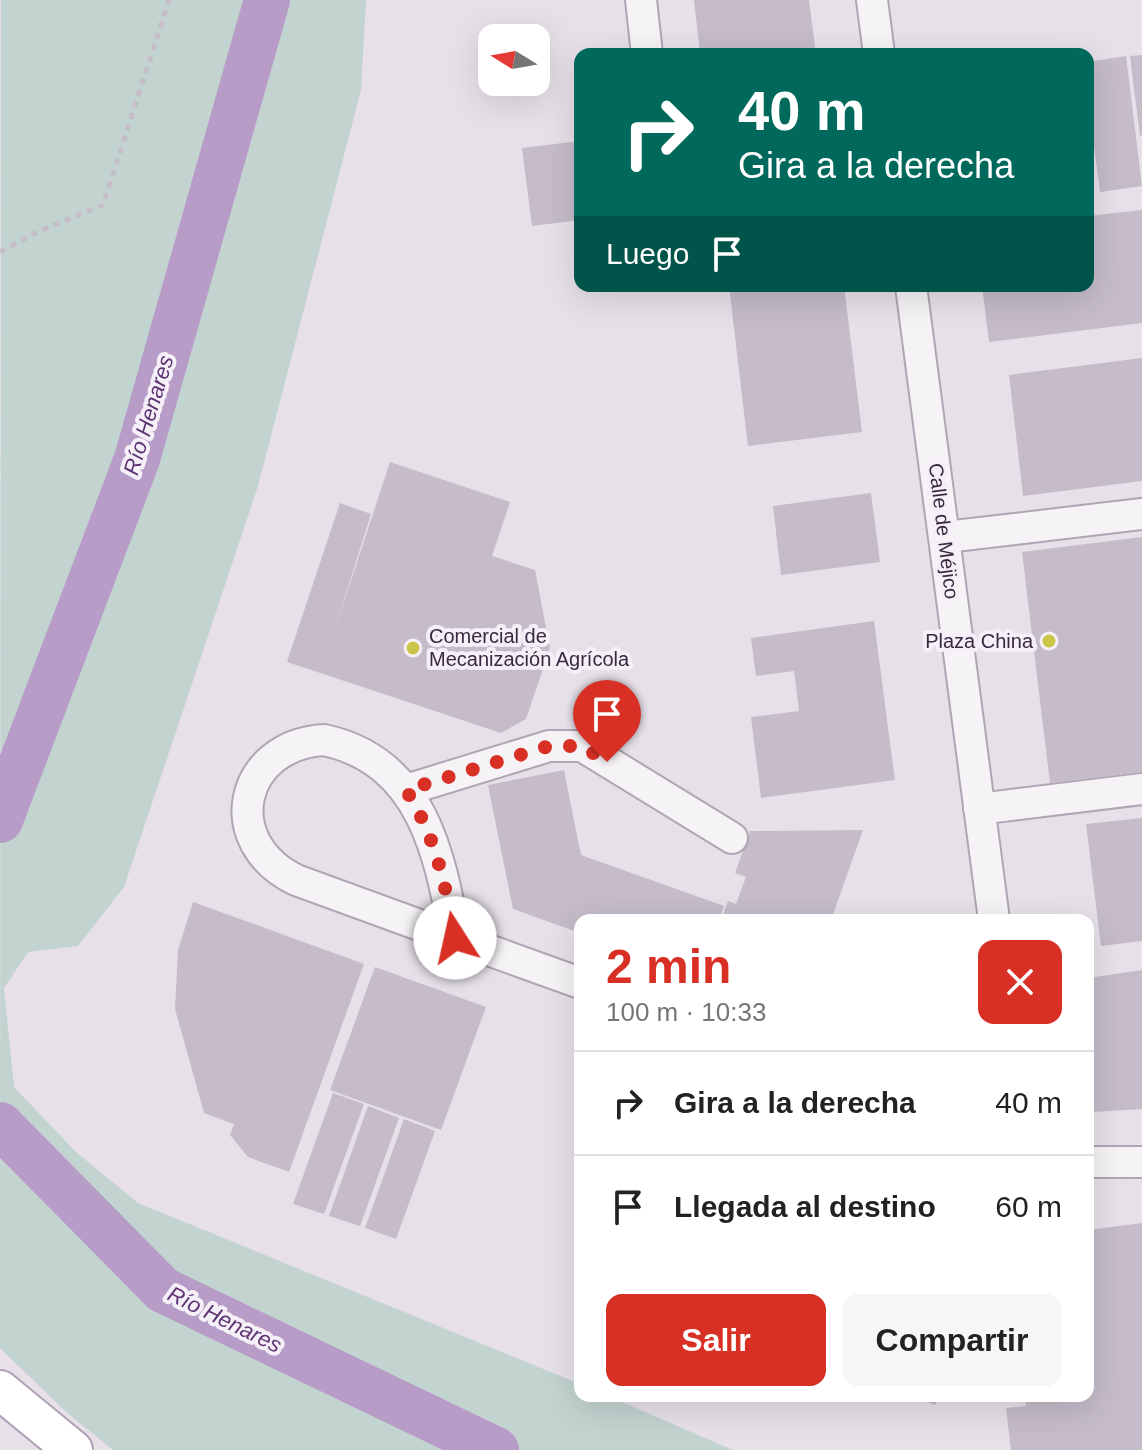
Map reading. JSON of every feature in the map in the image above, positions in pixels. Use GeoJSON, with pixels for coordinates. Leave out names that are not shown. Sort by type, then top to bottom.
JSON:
{"type":"FeatureCollection","features":[{"type":"Feature","properties":{"kind":"main road"},"geometry":{"type":"LineString","coordinates":[[0,1390],[73,1450]]}},
{"type":"Feature","properties":{"kind":"street"},"geometry":{"type":"LineString","coordinates":[[641,0],[646,48]]}},
{"type":"Feature","properties":{"kind":"street"},"geometry":{"type":"LineString","coordinates":[[872,0],[878,48]]}},
{"type":"Feature","properties":{"kind":"street","name":"Calle de Méjico"},"geometry":{"type":"LineString","coordinates":[[912,292],[993,914]]}},
{"type":"Feature","properties":{"kind":"street"},"geometry":{"type":"LineString","coordinates":[[946,537],[1142,514]]}},
{"type":"Feature","properties":{"kind":"street"},"geometry":{"type":"LineString","coordinates":[[455,938],[442,867],[427,823],[406,790],[377,763],[342,744],[305,741],[287,747],[259,771],[251,788],[248,826],[254,844],[279,871],[455,938],[574,981]]}},
{"type":"Feature","properties":{"kind":"street"},"geometry":{"type":"LineString","coordinates":[[406,790],[549,746],[582,746],[732,838]]}},
{"type":"Feature","properties":{"kind":"street"},"geometry":{"type":"LineString","coordinates":[[979,809],[1142,789]]}},
{"type":"Feature","properties":{"kind":"street"},"geometry":{"type":"LineString","coordinates":[[1094,1162],[1142,1162]]}},
{"type":"Feature","properties":{"kind":"path"},"geometry":{"type":"LineString","coordinates":[[0,252],[37,232],[103,205],[169,0]]}},
{"type":"Feature","properties":{"kind":"shaded area"},"geometry":{"type":"Polygon","coordinates":[[[1,0],[366,0],[361,90],[258,486],[124,887],[78,946],[28,952],[4,988],[14,1087],[76,1152],[138,1203],[574,1382],[574,1402],[622,1402],[733,1450],[113,1450],[65,1411],[0,1348],[1,0]]]}},
{"type":"Feature","properties":{"kind":"building"},"geometry":{"type":"Polygon","coordinates":[[[694,0],[809,0],[815,48],[699,48],[694,0]]]}},
{"type":"Feature","properties":{"kind":"building"},"geometry":{"type":"Polygon","coordinates":[[[1142,55],[1142,135],[1140,136],[1130,56],[1142,55]]]}},
{"type":"Feature","properties":{"kind":"building"},"geometry":{"type":"Polygon","coordinates":[[[1126,56],[1142,186],[1100,192],[1094,146],[1094,61],[1126,56]]]}},
{"type":"Feature","properties":{"kind":"building"},"geometry":{"type":"Polygon","coordinates":[[[574,142],[574,221],[532,226],[522,148],[574,142]]]}},
{"type":"Feature","properties":{"kind":"building"},"geometry":{"type":"Polygon","coordinates":[[[1142,210],[1142,323],[989,342],[983,292],[1094,292],[1094,215],[1142,210]]]}},
{"type":"Feature","properties":{"kind":"building"},"geometry":{"type":"Polygon","coordinates":[[[730,292],[845,292],[862,432],[748,446],[730,292]]]}},
{"type":"Feature","properties":{"kind":"building"},"geometry":{"type":"Polygon","coordinates":[[[1142,358],[1142,481],[1023,496],[1009,375],[1142,358]]]}},
{"type":"Feature","properties":{"kind":"building"},"geometry":{"type":"Polygon","coordinates":[[[390,462],[510,502],[492,556],[535,570],[550,648],[526,719],[501,733],[287,662],[340,503],[371,514],[333,635],[390,462]]]}},
{"type":"Feature","properties":{"kind":"building"},"geometry":{"type":"Polygon","coordinates":[[[871,493],[880,562],[781,575],[773,506],[871,493]]]}},
{"type":"Feature","properties":{"kind":"building"},"geometry":{"type":"Polygon","coordinates":[[[1142,537],[1142,772],[1050,783],[1022,552],[1142,537]]]}},
{"type":"Feature","properties":{"kind":"building"},"geometry":{"type":"Polygon","coordinates":[[[874,621],[895,780],[761,798],[751,717],[799,711],[794,671],[756,676],[751,638],[874,621]]]}},
{"type":"Feature","properties":{"kind":"building"},"geometry":{"type":"Polygon","coordinates":[[[564,770],[581,855],[724,906],[721,914],[574,914],[574,931],[513,909],[488,785],[564,770]]]}},
{"type":"Feature","properties":{"kind":"building"},"geometry":{"type":"Polygon","coordinates":[[[1142,818],[1142,941],[1101,946],[1086,824],[1142,818]]]}},
{"type":"Feature","properties":{"kind":"building"},"geometry":{"type":"Polygon","coordinates":[[[863,830],[833,914],[723,914],[728,901],[736,904],[746,877],[735,873],[750,831],[863,830]]]}},
{"type":"Feature","properties":{"kind":"building"},"geometry":{"type":"Polygon","coordinates":[[[193,902],[364,964],[289,1172],[248,1157],[230,1135],[234,1124],[204,1113],[175,1009],[178,950],[193,902]]]}},
{"type":"Feature","properties":{"kind":"building"},"geometry":{"type":"Polygon","coordinates":[[[375,967],[486,1007],[441,1130],[330,1090],[375,967]]]}},
{"type":"Feature","properties":{"kind":"building"},"geometry":{"type":"Polygon","coordinates":[[[1142,970],[1142,1109],[1094,1112],[1094,977],[1142,970]]]}},
{"type":"Feature","properties":{"kind":"building"},"geometry":{"type":"Polygon","coordinates":[[[333,1093],[364,1104],[324,1214],[293,1204],[333,1093]]]}},
{"type":"Feature","properties":{"kind":"building"},"geometry":{"type":"Polygon","coordinates":[[[368,1106],[399,1118],[360,1226],[329,1216],[368,1106]]]}},
{"type":"Feature","properties":{"kind":"building"},"geometry":{"type":"Polygon","coordinates":[[[404,1119],[435,1131],[396,1239],[365,1228],[404,1119]]]}},
{"type":"Feature","properties":{"kind":"building"},"geometry":{"type":"Polygon","coordinates":[[[1142,1223],[1142,1450],[1011,1450],[1006,1408],[1026,1406],[1026,1402],[1094,1402],[1094,1229],[1142,1223]]]}},
{"type":"Feature","properties":{"kind":"waterway","name":"Río Henares"},"geometry":{"type":"LineString","coordinates":[[0,820],[137,459],[267,0]]}},
{"type":"Feature","properties":{"kind":"waterway","name":"Río Henares"},"geometry":{"type":"LineString","coordinates":[[0,1125],[163,1290],[496,1450]]}},
{"type":"Feature","properties":{"kind":"place","name":"Plaza China"},"geometry":{"type":"Point","coordinates":[1049,641]}},
{"type":"Feature","properties":{"kind":"place","name":"Comercial de Mecanización Agrícola"},"geometry":{"type":"Point","coordinates":[413,648]}},
{"type":"Feature","properties":{"kind":"route"},"geometry":{"type":"LineString","coordinates":[[455,938],[442,867],[427,823],[406,790],[549,746],[582,746],[607,762]]}}]}
